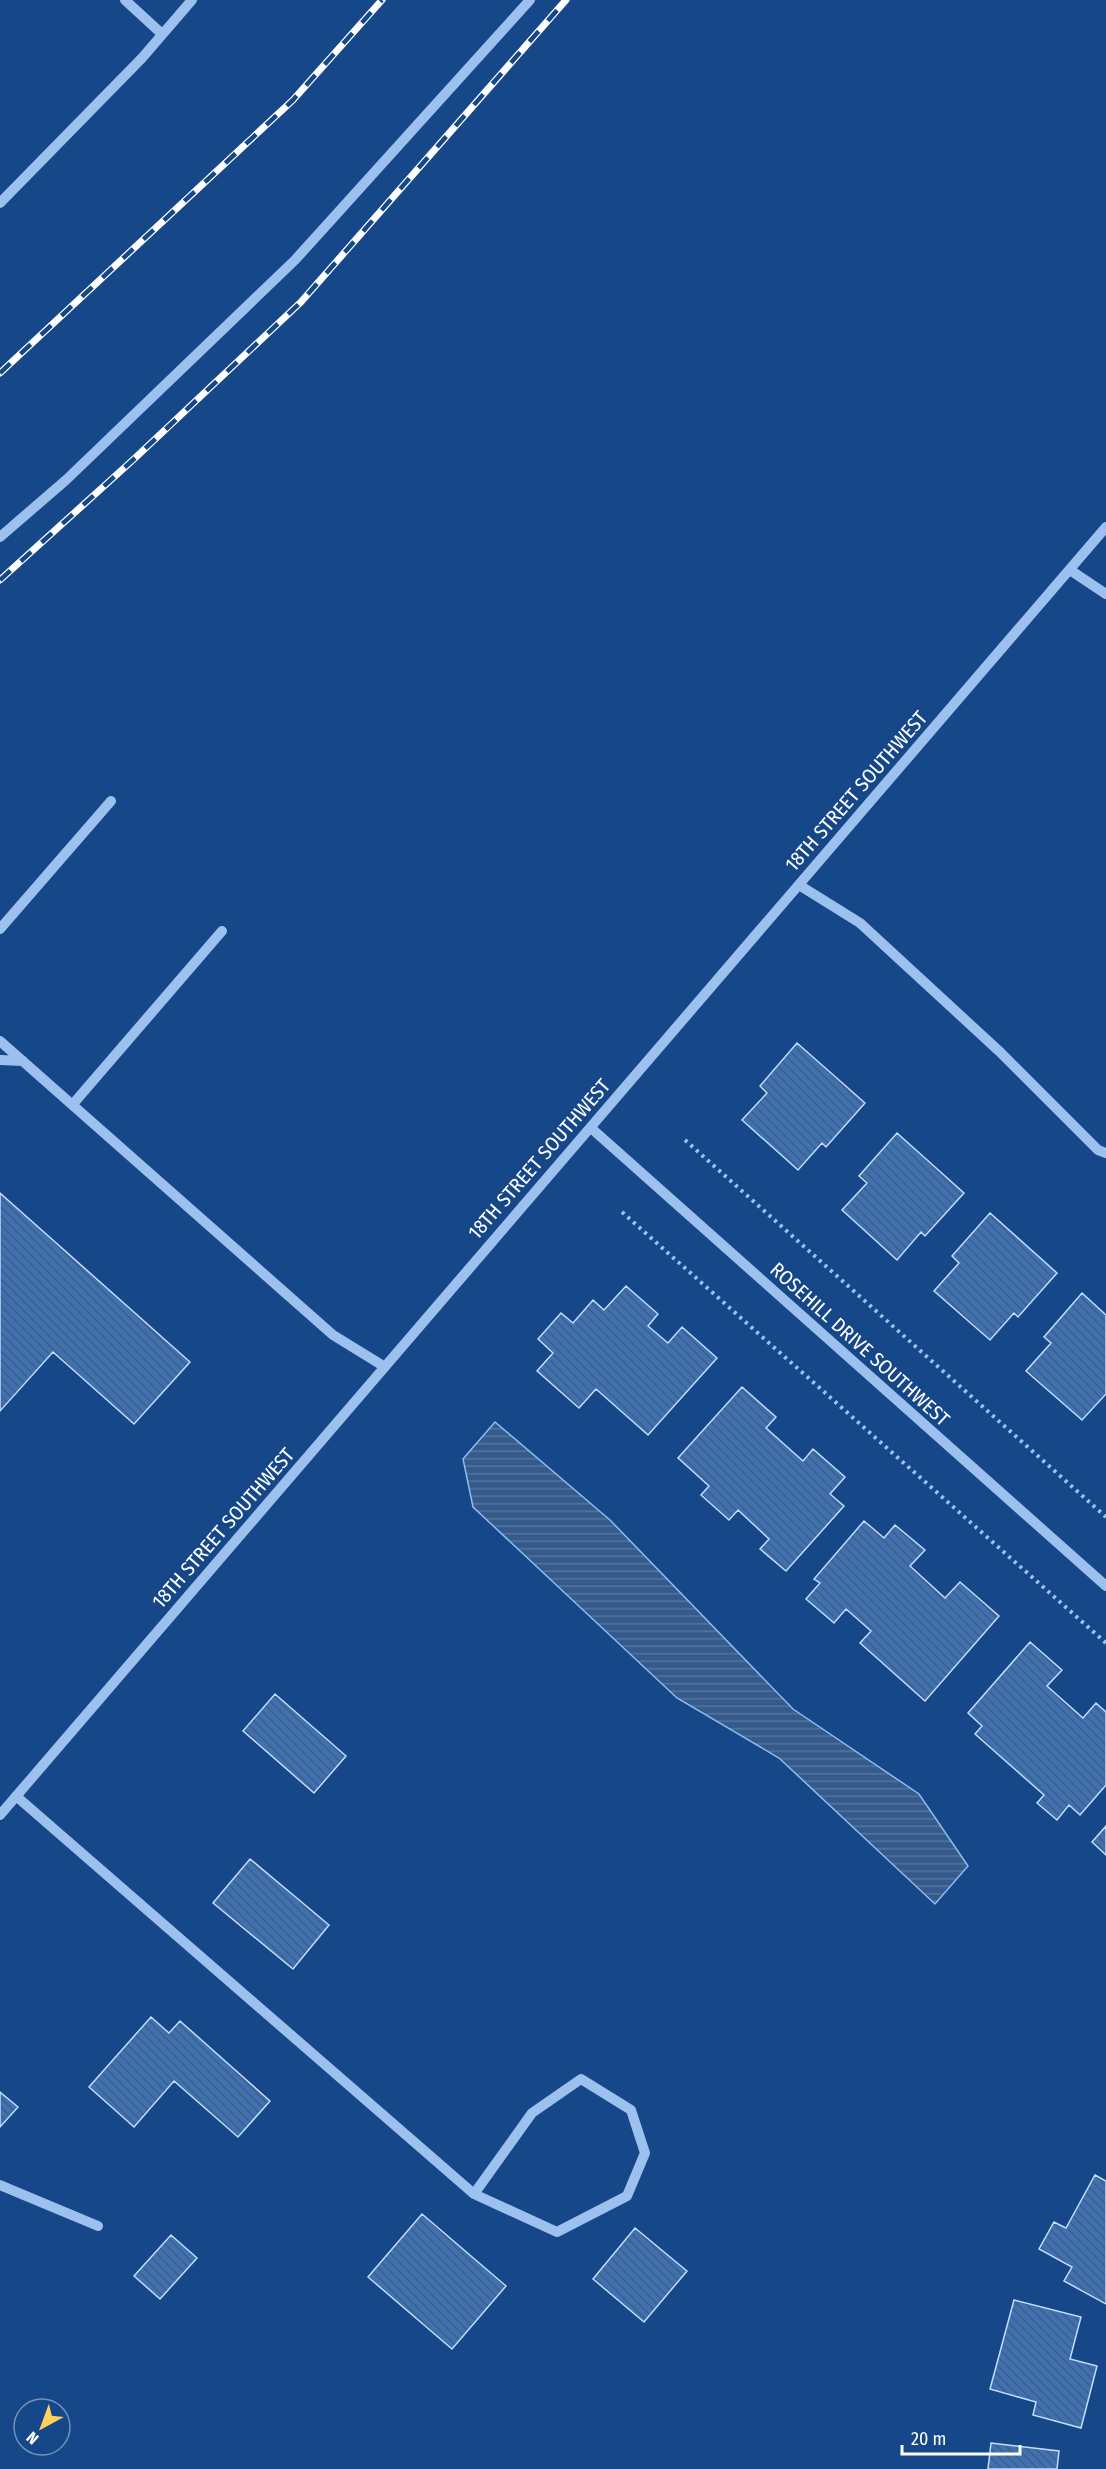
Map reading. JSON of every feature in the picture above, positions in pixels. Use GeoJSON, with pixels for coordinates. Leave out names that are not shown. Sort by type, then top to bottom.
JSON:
{"type":"FeatureCollection","features":[{"type":"Feature","properties":{"kind":"street"},"geometry":{"type":"LineString","coordinates":[[125,0],[162,34]]}},
{"type":"Feature","properties":{"kind":"street"},"geometry":{"type":"LineString","coordinates":[[0,203],[192,0]]}},
{"type":"Feature","properties":{"kind":"street"},"geometry":{"type":"LineString","coordinates":[[0,537],[66,480],[295,260],[530,0]]}},
{"type":"Feature","properties":{"kind":"street","name":"18TH STREET SOUTHWEST"},"geometry":{"type":"LineString","coordinates":[[0,1815],[1106,527]]}},
{"type":"Feature","properties":{"kind":"street"},"geometry":{"type":"LineString","coordinates":[[1070,570],[1106,594]]}},
{"type":"Feature","properties":{"kind":"street"},"geometry":{"type":"LineString","coordinates":[[0,929],[111,801]]}},
{"type":"Feature","properties":{"kind":"street"},"geometry":{"type":"LineString","coordinates":[[799,885],[860,923],[1000,1052],[1098,1150],[1106,1153]]}},
{"type":"Feature","properties":{"kind":"street"},"geometry":{"type":"LineString","coordinates":[[73,1104],[222,931]]}},
{"type":"Feature","properties":{"kind":"street"},"geometry":{"type":"LineString","coordinates":[[0,1041],[333,1335],[385,1367]]}},
{"type":"Feature","properties":{"kind":"street"},"geometry":{"type":"LineString","coordinates":[[0,1060],[23,1061]]}},
{"type":"Feature","properties":{"kind":"street","name":"ROSEHILL DRIVE SOUTHWEST"},"geometry":{"type":"LineString","coordinates":[[591,1128],[1106,1586]]}},
{"type":"Feature","properties":{"kind":"street"},"geometry":{"type":"LineString","coordinates":[[16,1796],[474,2194],[557,2232],[627,2196],[645,2152],[631,2110],[581,2079],[532,2113],[474,2194]]}},
{"type":"Feature","properties":{"kind":"street"},"geometry":{"type":"LineString","coordinates":[[0,2185],[98,2226]]}},
{"type":"Feature","properties":{"kind":"path"},"geometry":{"type":"LineString","coordinates":[[685,1140],[1106,1517]]}},
{"type":"Feature","properties":{"kind":"path"},"geometry":{"type":"LineString","coordinates":[[622,1212],[1106,1643]]}},
{"type":"Feature","properties":{"kind":"water"},"geometry":{"type":"Polygon","coordinates":[[[495,1422],[610,1520],[793,1709],[919,1794],[968,1866],[935,1904],[779,1758],[677,1698],[473,1507],[463,1459],[495,1422]]]}},
{"type":"Feature","properties":{"kind":"building"},"geometry":{"type":"Polygon","coordinates":[[[797,1043],[865,1103],[826,1147],[822,1143],[798,1170],[742,1120],[767,1093],[760,1086],[797,1043]]]}},
{"type":"Feature","properties":{"kind":"building"},"geometry":{"type":"Polygon","coordinates":[[[897,1133],[964,1193],[925,1236],[921,1232],[897,1260],[842,1210],[867,1183],[859,1176],[897,1133]]]}},
{"type":"Feature","properties":{"kind":"building"},"geometry":{"type":"Polygon","coordinates":[[[0,1193],[190,1362],[134,1424],[53,1352],[0,1411],[0,1193]]]}},
{"type":"Feature","properties":{"kind":"building"},"geometry":{"type":"Polygon","coordinates":[[[990,1213],[1057,1273],[1018,1317],[1014,1313],[990,1340],[934,1291],[959,1263],[952,1256],[990,1213]]]}},
{"type":"Feature","properties":{"kind":"building"},"geometry":{"type":"Polygon","coordinates":[[[626,1286],[658,1314],[648,1326],[668,1343],[682,1327],[717,1358],[648,1435],[596,1389],[579,1408],[537,1371],[553,1353],[538,1339],[561,1313],[573,1323],[593,1300],[604,1310],[626,1286]]]}},
{"type":"Feature","properties":{"kind":"building"},"geometry":{"type":"Polygon","coordinates":[[[1082,1293],[1106,1315],[1106,1394],[1082,1420],[1026,1371],[1051,1343],[1044,1337],[1082,1293]]]}},
{"type":"Feature","properties":{"kind":"building"},"geometry":{"type":"Polygon","coordinates":[[[742,1387],[776,1417],[766,1428],[803,1461],[813,1449],[845,1477],[830,1494],[844,1506],[786,1571],[760,1549],[769,1539],[738,1510],[729,1520],[701,1495],[709,1486],[678,1458],[742,1387]]]}},
{"type":"Feature","properties":{"kind":"building"},"geometry":{"type":"Polygon","coordinates":[[[864,1521],[884,1538],[895,1525],[925,1550],[910,1566],[945,1598],[960,1582],[999,1616],[925,1701],[860,1643],[871,1631],[846,1609],[834,1623],[806,1599],[820,1583],[814,1579],[864,1521]]]}},
{"type":"Feature","properties":{"kind":"building"},"geometry":{"type":"Polygon","coordinates":[[[1030,1642],[1062,1670],[1047,1686],[1083,1718],[1096,1703],[1106,1712],[1106,1785],[1080,1815],[1069,1805],[1057,1820],[1037,1803],[1044,1795],[975,1734],[982,1726],[968,1713],[1030,1642]]]}},
{"type":"Feature","properties":{"kind":"building"},"geometry":{"type":"Polygon","coordinates":[[[275,1694],[346,1756],[314,1793],[243,1731],[275,1694]]]}},
{"type":"Feature","properties":{"kind":"building"},"geometry":{"type":"Polygon","coordinates":[[[1106,1826],[1106,1855],[1092,1842],[1106,1826]]]}},
{"type":"Feature","properties":{"kind":"building"},"geometry":{"type":"Polygon","coordinates":[[[250,1859],[329,1925],[293,1969],[213,1903],[250,1859]]]}},
{"type":"Feature","properties":{"kind":"building"},"geometry":{"type":"Polygon","coordinates":[[[151,2017],[169,2033],[180,2021],[270,2101],[238,2137],[174,2081],[134,2127],[89,2087],[151,2017]]]}},
{"type":"Feature","properties":{"kind":"building"},"geometry":{"type":"Polygon","coordinates":[[[0,2092],[18,2107],[0,2127],[0,2092]]]}},
{"type":"Feature","properties":{"kind":"building"},"geometry":{"type":"Polygon","coordinates":[[[1095,2175],[1106,2181],[1106,2304],[1064,2281],[1072,2267],[1039,2249],[1054,2222],[1066,2228],[1095,2175]]]}},
{"type":"Feature","properties":{"kind":"building"},"geometry":{"type":"Polygon","coordinates":[[[422,2214],[506,2286],[452,2349],[368,2277],[422,2214]]]}},
{"type":"Feature","properties":{"kind":"building"},"geometry":{"type":"Polygon","coordinates":[[[635,2228],[687,2271],[644,2322],[593,2279],[635,2228]]]}},
{"type":"Feature","properties":{"kind":"building"},"geometry":{"type":"Polygon","coordinates":[[[171,2235],[197,2258],[160,2299],[134,2276],[171,2235]]]}},
{"type":"Feature","properties":{"kind":"building"},"geometry":{"type":"Polygon","coordinates":[[[1014,2300],[1081,2317],[1070,2359],[1097,2366],[1081,2428],[1033,2415],[1036,2402],[990,2389],[1014,2300]]]}},
{"type":"Feature","properties":{"kind":"building"},"geometry":{"type":"Polygon","coordinates":[[[991,2443],[1059,2451],[1057,2469],[988,2469],[991,2443]]]}},
{"type":"Feature","properties":{"kind":"railway"},"geometry":{"type":"LineString","coordinates":[[0,373],[293,100],[382,0]]}},
{"type":"Feature","properties":{"kind":"railway"},"geometry":{"type":"LineString","coordinates":[[0,580],[134,459],[301,302],[566,0]]}}]}
